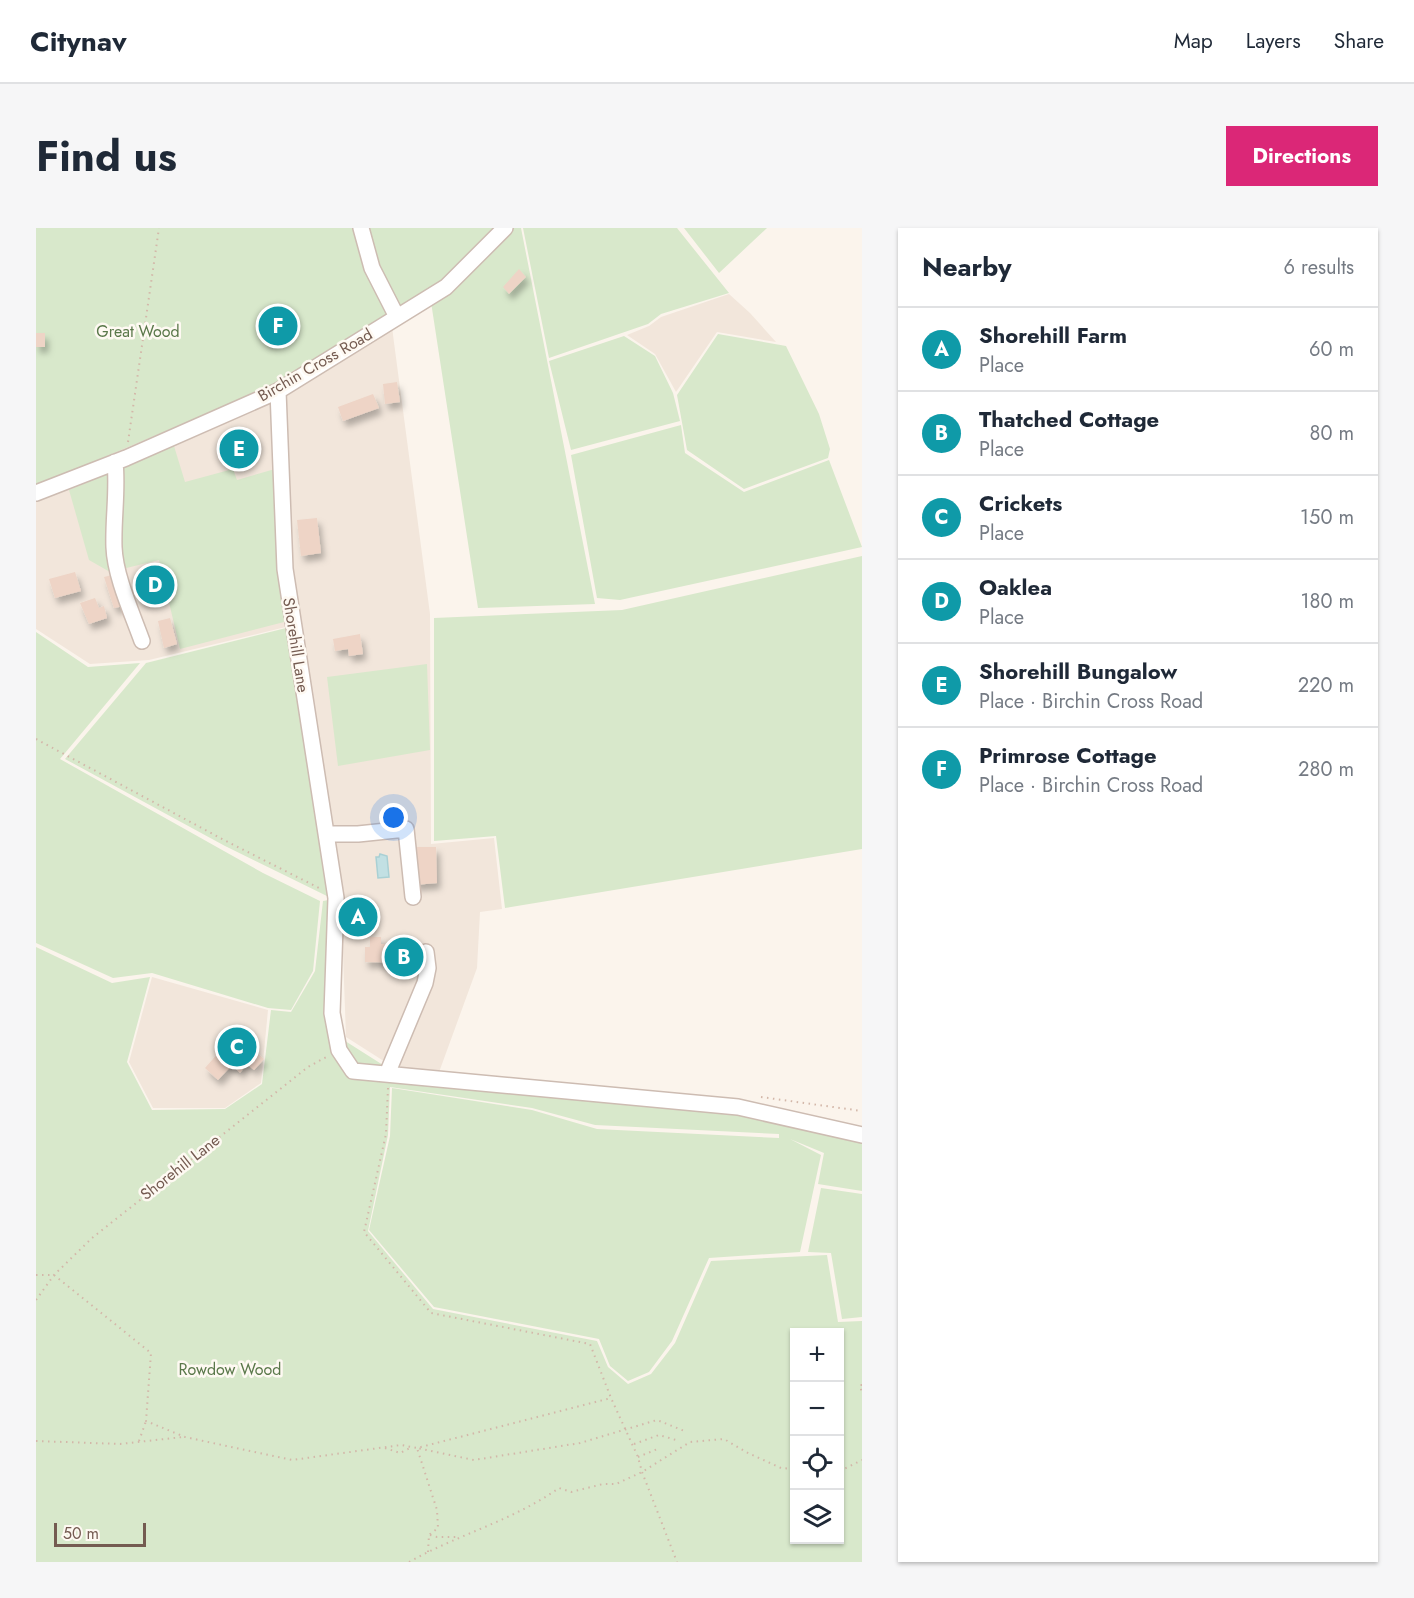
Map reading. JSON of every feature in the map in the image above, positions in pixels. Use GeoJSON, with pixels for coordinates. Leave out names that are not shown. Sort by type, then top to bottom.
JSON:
{"type":"FeatureCollection","features":[{"type":"Feature","properties":{"kind":"street"},"geometry":{"type":"LineString","coordinates":[[361,228],[372,268],[398,317]]}},
{"type":"Feature","properties":{"kind":"street","name":"Birchin Cross Road"},"geometry":{"type":"LineString","coordinates":[[36,493],[120,460],[278,391],[446,286],[505,228]]}},
{"type":"Feature","properties":{"kind":"street","name":"Shorehill Lane"},"geometry":{"type":"LineString","coordinates":[[278,391],[285,568],[336,898],[332,1013],[339,1050]]}},
{"type":"Feature","properties":{"kind":"street"},"geometry":{"type":"LineString","coordinates":[[120,460],[114,548],[120,576],[142,641]]}},
{"type":"Feature","properties":{"kind":"street"},"geometry":{"type":"LineString","coordinates":[[326,834],[357,834],[406,829],[413,897]]}},
{"type":"Feature","properties":{"kind":"street"},"geometry":{"type":"LineString","coordinates":[[388,1074],[425,983],[428,968],[426,952]]}},
{"type":"Feature","properties":{"kind":"street"},"geometry":{"type":"LineString","coordinates":[[339,1050],[353,1071],[738,1107],[862,1135]]}},
{"type":"Feature","properties":{"kind":"path"},"geometry":{"type":"LineString","coordinates":[[120,460],[159,228]]}},
{"type":"Feature","properties":{"kind":"path"},"geometry":{"type":"LineString","coordinates":[[36,739],[336,898]]}},
{"type":"Feature","properties":{"kind":"path","name":"Shorehill Lane"},"geometry":{"type":"LineString","coordinates":[[36,1300],[54,1275],[92,1238],[308,1067],[339,1050]]}},
{"type":"Feature","properties":{"kind":"path"},"geometry":{"type":"LineString","coordinates":[[388,1074],[386,1134],[364,1232],[431,1313],[590,1344],[610,1398],[638,1457],[677,1562]]}},
{"type":"Feature","properties":{"kind":"path"},"geometry":{"type":"LineString","coordinates":[[738,1107],[738,1103],[762,1097],[862,1111]]}},
{"type":"Feature","properties":{"kind":"path"},"geometry":{"type":"LineString","coordinates":[[36,1275],[54,1275],[151,1353],[146,1421],[138,1442]]}},
{"type":"Feature","properties":{"kind":"path"},"geometry":{"type":"LineString","coordinates":[[862,1385],[860,1385],[862,1394]]}},
{"type":"Feature","properties":{"kind":"path"},"geometry":{"type":"LineString","coordinates":[[417,1448],[610,1398]]}},
{"type":"Feature","properties":{"kind":"path"},"geometry":{"type":"LineString","coordinates":[[146,1421],[185,1437],[292,1460],[401,1445],[474,1460],[580,1443],[657,1420],[687,1432]]}},
{"type":"Feature","properties":{"kind":"path"},"geometry":{"type":"LineString","coordinates":[[633,1445],[659,1435],[676,1440]]}},
{"type":"Feature","properties":{"kind":"path"},"geometry":{"type":"LineString","coordinates":[[36,1441],[120,1444],[185,1437]]}},
{"type":"Feature","properties":{"kind":"path"},"geometry":{"type":"LineString","coordinates":[[411,1562],[459,1536],[495,1524],[537,1504],[559,1488],[571,1492],[603,1484],[616,1484],[642,1472],[690,1442],[724,1439],[781,1468],[790,1469]]}},
{"type":"Feature","properties":{"kind":"path"},"geometry":{"type":"LineString","coordinates":[[384,1447],[400,1453],[410,1448]]}},
{"type":"Feature","properties":{"kind":"path"},"geometry":{"type":"LineString","coordinates":[[417,1448],[437,1510],[438,1528],[429,1535],[428,1552]]}},
{"type":"Feature","properties":{"kind":"path"},"geometry":{"type":"LineString","coordinates":[[638,1457],[660,1448]]}},
{"type":"Feature","properties":{"kind":"path"},"geometry":{"type":"LineString","coordinates":[[844,1469],[862,1460]]}},
{"type":"Feature","properties":{"kind":"path"},"geometry":{"type":"LineString","coordinates":[[429,1535],[437,1538],[459,1536]]}},
{"type":"Feature","properties":{"kind":"shaded area"},"geometry":{"type":"Polygon","coordinates":[[[385,228],[393,335],[430,614],[431,844],[494,838],[502,909],[480,912],[477,968],[438,1075],[393,1072],[390,1065],[346,1037],[341,898],[298,624],[149,660],[90,664],[36,629],[36,282],[385,228]]]}},
{"type":"Feature","properties":{"kind":"shaded area"},"geometry":{"type":"Polygon","coordinates":[[[729,294],[776,342],[717,332],[676,392],[655,354],[627,335],[649,326],[661,317],[729,294]]]}},
{"type":"Feature","properties":{"kind":"shaded area"},"geometry":{"type":"Polygon","coordinates":[[[152,977],[268,1010],[261,1083],[225,1108],[153,1108],[129,1062],[152,977]]]}},
{"type":"Feature","properties":{"kind":"green space","name":"Great Wood"},"geometry":{"type":"Polygon","coordinates":[[[36,228],[500,228],[445,283],[274,385],[36,486],[36,228]]]}},
{"type":"Feature","properties":{"kind":"green space"},"geometry":{"type":"Polygon","coordinates":[[[509,228],[521,228],[595,604],[478,608],[431,302],[509,228]]]}},
{"type":"Feature","properties":{"kind":"green space"},"geometry":{"type":"Polygon","coordinates":[[[523,228],[677,228],[729,293],[661,314],[648,324],[549,358],[523,228]]]}},
{"type":"Feature","properties":{"kind":"green space"},"geometry":{"type":"Polygon","coordinates":[[[684,228],[767,228],[719,273],[684,228]]]}},
{"type":"Feature","properties":{"kind":"green space"},"geometry":{"type":"Polygon","coordinates":[[[718,334],[786,346],[819,414],[830,449],[828,458],[744,489],[687,450],[677,395],[718,334]]]}},
{"type":"Feature","properties":{"kind":"green space"},"geometry":{"type":"Polygon","coordinates":[[[624,336],[655,356],[673,393],[680,421],[571,450],[549,361],[624,336]]]}},
{"type":"Feature","properties":{"kind":"green space"},"geometry":{"type":"Polygon","coordinates":[[[681,425],[685,453],[744,492],[829,460],[862,547],[620,600],[597,598],[571,455],[681,425]]]}},
{"type":"Feature","properties":{"kind":"green space"},"geometry":{"type":"Polygon","coordinates":[[[174,446],[185,482],[233,469],[237,480],[275,469],[288,621],[180,649],[159,560],[110,572],[89,560],[69,490],[174,446]]]}},
{"type":"Feature","properties":{"kind":"green space"},"geometry":{"type":"Polygon","coordinates":[[[862,556],[862,849],[505,908],[496,836],[434,841],[434,618],[622,610],[862,556]]]}},
{"type":"Feature","properties":{"kind":"green space"},"geometry":{"type":"Polygon","coordinates":[[[286,628],[331,898],[225,846],[65,759],[146,663],[286,628]]]}},
{"type":"Feature","properties":{"kind":"green space"},"geometry":{"type":"Polygon","coordinates":[[[36,632],[88,667],[140,663],[60,759],[263,873],[320,901],[313,971],[291,1010],[268,1008],[152,973],[113,978],[36,943],[36,632]]]}},
{"type":"Feature","properties":{"kind":"green space"},"geometry":{"type":"Polygon","coordinates":[[[427,664],[430,750],[338,766],[327,677],[427,664]]]}},
{"type":"Feature","properties":{"kind":"green space","name":"Rowdow Wood"},"geometry":{"type":"Polygon","coordinates":[[[334,899],[328,960],[342,1039],[383,1065],[391,1076],[734,1110],[862,1134],[862,1191],[818,1184],[824,1153],[790,1139],[821,1155],[800,1252],[709,1258],[672,1341],[649,1372],[628,1381],[610,1366],[599,1339],[434,1307],[369,1230],[390,1136],[392,1088],[532,1110],[597,1129],[779,1138],[779,1134],[595,1125],[532,1108],[390,1087],[388,1135],[368,1231],[433,1309],[597,1341],[608,1367],[628,1384],[651,1374],[675,1343],[711,1261],[827,1255],[838,1322],[862,1321],[862,1562],[36,1562],[36,947],[112,983],[150,977],[127,1062],[152,1110],[225,1109],[262,1084],[271,1010],[291,1012],[315,971],[323,901],[334,899]]]}},
{"type":"Feature","properties":{"kind":"green space"},"geometry":{"type":"Polygon","coordinates":[[[821,1188],[862,1194],[862,1317],[842,1319],[831,1253],[808,1252],[821,1188]]]}},
{"type":"Feature","properties":{"kind":"water"},"geometry":{"type":"Polygon","coordinates":[[[380,854],[387,856],[389,877],[378,878],[376,857],[380,854]]]}},
{"type":"Feature","properties":{"kind":"building"},"geometry":{"type":"Polygon","coordinates":[[[519,269],[526,277],[509,294],[503,287],[519,269]]]}},
{"type":"Feature","properties":{"kind":"building"},"geometry":{"type":"Polygon","coordinates":[[[281,321],[288,332],[269,343],[262,332],[281,321]]]}},
{"type":"Feature","properties":{"kind":"building"},"geometry":{"type":"Polygon","coordinates":[[[36,333],[45,333],[45,347],[36,347],[36,333]]]}},
{"type":"Feature","properties":{"kind":"building"},"geometry":{"type":"Polygon","coordinates":[[[397,382],[400,402],[385,404],[383,384],[397,382]]]}},
{"type":"Feature","properties":{"kind":"building"},"geometry":{"type":"Polygon","coordinates":[[[373,394],[379,408],[343,421],[338,407],[373,394]]]}},
{"type":"Feature","properties":{"kind":"building"},"geometry":{"type":"Polygon","coordinates":[[[254,436],[258,445],[243,453],[245,458],[234,464],[224,443],[237,437],[240,443],[254,436]]]}},
{"type":"Feature","properties":{"kind":"building"},"geometry":{"type":"Polygon","coordinates":[[[317,518],[321,553],[301,556],[297,520],[317,518]]]}},
{"type":"Feature","properties":{"kind":"building"},"geometry":{"type":"Polygon","coordinates":[[[158,570],[160,579],[164,578],[169,594],[142,601],[138,586],[148,583],[145,573],[158,570]]]}},
{"type":"Feature","properties":{"kind":"building"},"geometry":{"type":"Polygon","coordinates":[[[75,572],[81,591],[55,598],[49,579],[75,572]]]}},
{"type":"Feature","properties":{"kind":"building"},"geometry":{"type":"Polygon","coordinates":[[[116,574],[124,606],[114,608],[104,577],[116,574]]]}},
{"type":"Feature","properties":{"kind":"building"},"geometry":{"type":"Polygon","coordinates":[[[95,598],[99,608],[104,606],[107,618],[89,624],[80,603],[95,598]]]}},
{"type":"Feature","properties":{"kind":"building"},"geometry":{"type":"Polygon","coordinates":[[[170,618],[177,644],[164,648],[158,621],[170,618]]]}},
{"type":"Feature","properties":{"kind":"building"},"geometry":{"type":"Polygon","coordinates":[[[360,634],[363,654],[349,656],[348,649],[335,651],[333,639],[360,634]]]}},
{"type":"Feature","properties":{"kind":"building"},"geometry":{"type":"Polygon","coordinates":[[[411,847],[436,847],[437,883],[414,885],[411,847]]]}},
{"type":"Feature","properties":{"kind":"building"},"geometry":{"type":"Polygon","coordinates":[[[363,898],[372,899],[371,929],[345,928],[346,905],[363,906],[363,898]]]}},
{"type":"Feature","properties":{"kind":"building"},"geometry":{"type":"Polygon","coordinates":[[[370,937],[381,937],[381,944],[392,944],[392,951],[417,952],[417,963],[365,962],[365,947],[370,947],[370,937]]]}},
{"type":"Feature","properties":{"kind":"building"},"geometry":{"type":"Polygon","coordinates":[[[235,1034],[264,1059],[254,1070],[247,1064],[240,1073],[232,1065],[218,1080],[205,1068],[235,1034]]]}},
{"type":"Feature","properties":{"kind":"place","name":"Primrose Cottage"},"geometry":{"type":"Point","coordinates":[278,326]}},
{"type":"Feature","properties":{"kind":"place","name":"Shorehill Bungalow"},"geometry":{"type":"Point","coordinates":[239,449]}},
{"type":"Feature","properties":{"kind":"place","name":"Oaklea"},"geometry":{"type":"Point","coordinates":[155,585]}},
{"type":"Feature","properties":{"kind":"place","name":"Shorehill Farm"},"geometry":{"type":"Point","coordinates":[358,917]}},
{"type":"Feature","properties":{"kind":"place","name":"Thatched Cottage"},"geometry":{"type":"Point","coordinates":[404,957]}},
{"type":"Feature","properties":{"kind":"place","name":"Crickets"},"geometry":{"type":"Point","coordinates":[237,1047]}}]}
